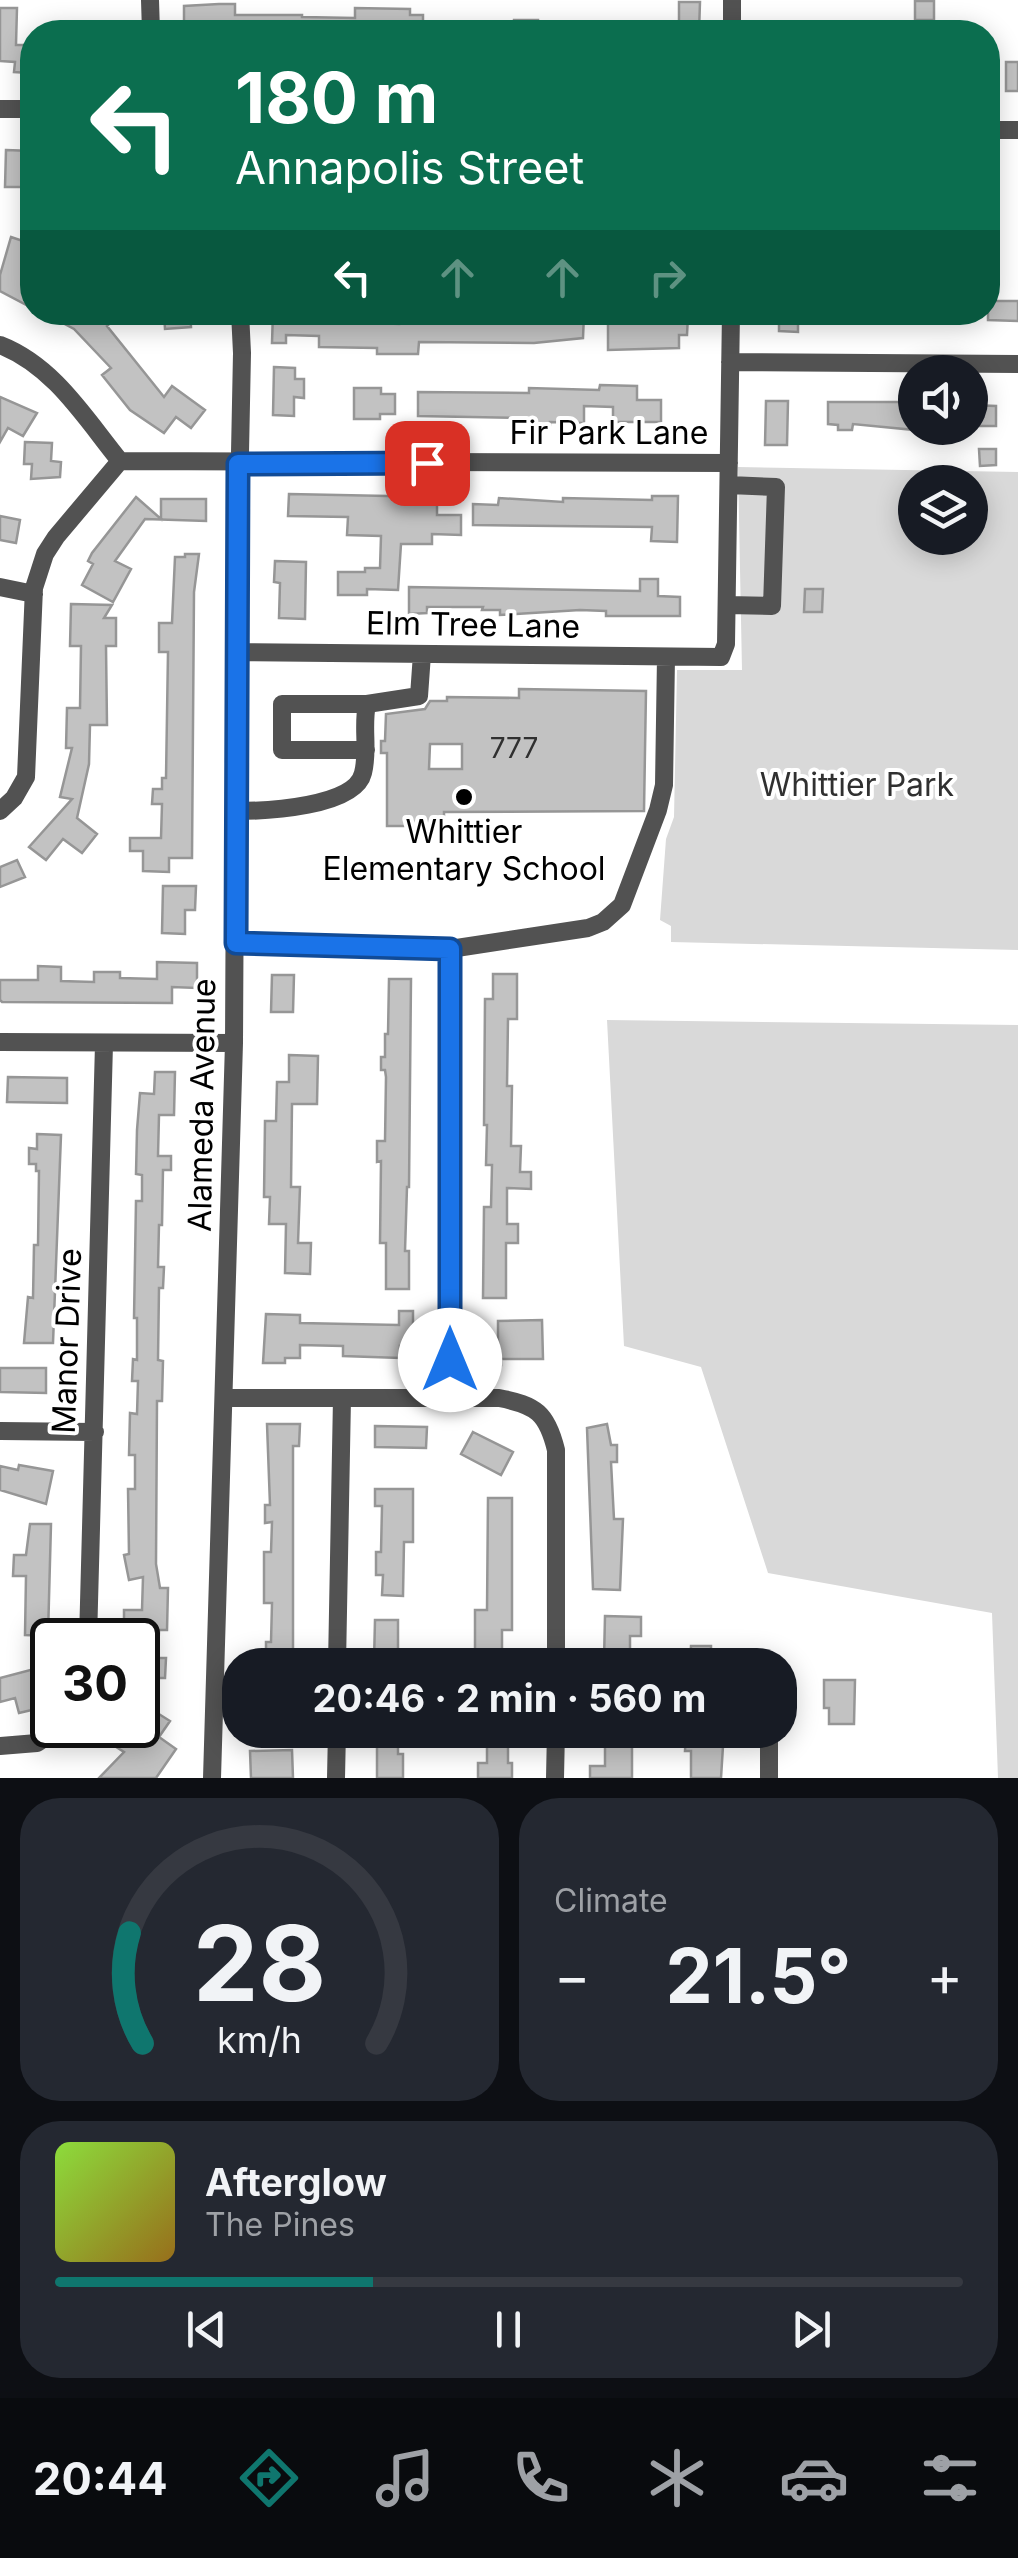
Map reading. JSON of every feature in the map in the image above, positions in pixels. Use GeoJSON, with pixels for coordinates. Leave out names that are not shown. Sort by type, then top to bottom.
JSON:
{"type":"FeatureCollection","features":[{"type":"Feature","properties":{"kind":"street","name":"Alameda Avenue"},"geometry":{"type":"LineString","coordinates":[[212,1778],[236,943],[241,325]]}},
{"type":"Feature","properties":{"kind":"street"},"geometry":{"type":"LineString","coordinates":[[729,486],[776,487],[772,606],[727,604],[731,325]]}},
{"type":"Feature","properties":{"kind":"street"},"geometry":{"type":"LineString","coordinates":[[0,346],[20,354],[52,378],[120,461],[45,554],[34,594],[28,763],[21,789],[0,811]]}},
{"type":"Feature","properties":{"kind":"street"},"geometry":{"type":"LineString","coordinates":[[730,362],[1018,364]]}},
{"type":"Feature","properties":{"kind":"street","name":"Fir Park Lane"},"geometry":{"type":"LineString","coordinates":[[120,461],[729,463]]}},
{"type":"Feature","properties":{"kind":"street"},"geometry":{"type":"LineString","coordinates":[[0,587],[34,594]]}},
{"type":"Feature","properties":{"kind":"street","name":"Elm Tree Lane"},"geometry":{"type":"LineString","coordinates":[[236,652],[721,657],[726,650],[727,604]]}},
{"type":"Feature","properties":{"kind":"street"},"geometry":{"type":"LineString","coordinates":[[366,750],[282,750],[282,704],[366,704],[419,696],[422,654]]}},
{"type":"Feature","properties":{"kind":"street"},"geometry":{"type":"LineString","coordinates":[[236,943],[450,949],[588,928],[603,922],[622,905],[664,785],[666,657]]}},
{"type":"Feature","properties":{"kind":"street"},"geometry":{"type":"LineString","coordinates":[[236,812],[270,810],[352,792],[363,777],[366,704]]}},
{"type":"Feature","properties":{"kind":"street"},"geometry":{"type":"LineString","coordinates":[[450,949],[450,1398]]}},
{"type":"Feature","properties":{"kind":"street"},"geometry":{"type":"LineString","coordinates":[[0,1042],[234,1043]]}},
{"type":"Feature","properties":{"kind":"street","name":"Manor Drive"},"geometry":{"type":"LineString","coordinates":[[89,1618],[104,1044]]}},
{"type":"Feature","properties":{"kind":"street"},"geometry":{"type":"LineString","coordinates":[[225,1398],[511,1400],[545,1417],[556,1450],[556,1648]]}},
{"type":"Feature","properties":{"kind":"street"},"geometry":{"type":"LineString","coordinates":[[337,1648],[342,1398]]}},
{"type":"Feature","properties":{"kind":"street"},"geometry":{"type":"LineString","coordinates":[[0,1431],[95,1432]]}},
{"type":"Feature","properties":{"kind":"street"},"geometry":{"type":"LineString","coordinates":[[0,1746],[30,1744]]}},
{"type":"Feature","properties":{"kind":"street"},"geometry":{"type":"LineString","coordinates":[[336,1748],[336,1778]]}},
{"type":"Feature","properties":{"kind":"street"},"geometry":{"type":"LineString","coordinates":[[555,1778],[556,1748]]}},
{"type":"Feature","properties":{"kind":"street"},"geometry":{"type":"LineString","coordinates":[[769,1748],[769,1778]]}},
{"type":"Feature","properties":{"kind":"green space","name":"Whittier Park"},"geometry":{"type":"Polygon","coordinates":[[[738,467],[898,470],[898,555],[988,555],[988,471],[1018,472],[1018,950],[671,942],[671,926],[660,920],[666,839],[674,817],[677,670],[742,670],[738,467]]]}},
{"type":"Feature","properties":{"kind":"green space"},"geometry":{"type":"Polygon","coordinates":[[[607,1020],[1018,1025],[1018,1778],[998,1778],[992,1613],[768,1573],[701,1367],[624,1346],[607,1020]]]}},
{"type":"Feature","properties":{"kind":"building"},"geometry":{"type":"Polygon","coordinates":[[[915,1],[934,1],[934,20],[915,20],[915,1]]]}},
{"type":"Feature","properties":{"kind":"building"},"geometry":{"type":"Polygon","coordinates":[[[679,2],[700,2],[699,20],[679,20],[679,2]]]}},
{"type":"Feature","properties":{"kind":"building"},"geometry":{"type":"Polygon","coordinates":[[[235,4],[235,15],[355,18],[355,8],[410,9],[410,15],[423,15],[423,20],[184,20],[184,6],[235,4]]]}},
{"type":"Feature","properties":{"kind":"building"},"geometry":{"type":"Polygon","coordinates":[[[0,8],[17,8],[20,72],[14,72],[15,62],[0,61],[0,8]]]}},
{"type":"Feature","properties":{"kind":"building"},"geometry":{"type":"Polygon","coordinates":[[[1006,62],[1018,62],[1018,91],[1006,91],[1006,62]]]}},
{"type":"Feature","properties":{"kind":"building"},"geometry":{"type":"Polygon","coordinates":[[[6,150],[20,151],[20,187],[5,187],[6,150]]]}},
{"type":"Feature","properties":{"kind":"building"},"geometry":{"type":"Polygon","coordinates":[[[11,237],[20,240],[20,302],[0,291],[0,275],[11,237]]]}},
{"type":"Feature","properties":{"kind":"building"},"geometry":{"type":"Polygon","coordinates":[[[1000,301],[1018,301],[1018,321],[1000,320],[1000,301]]]}},
{"type":"Feature","properties":{"kind":"building"},"geometry":{"type":"Polygon","coordinates":[[[66,325],[108,325],[164,397],[172,386],[205,410],[191,428],[176,417],[164,433],[130,410],[102,375],[111,368],[66,325]]]}},
{"type":"Feature","properties":{"kind":"building"},"geometry":{"type":"Polygon","coordinates":[[[165,325],[191,325],[191,327],[165,329],[165,325]]]}},
{"type":"Feature","properties":{"kind":"building"},"geometry":{"type":"Polygon","coordinates":[[[273,325],[584,325],[583,338],[534,343],[419,342],[418,354],[377,354],[377,348],[319,347],[319,336],[286,335],[286,343],[272,343],[273,325]]]}},
{"type":"Feature","properties":{"kind":"building"},"geometry":{"type":"Polygon","coordinates":[[[608,325],[688,325],[687,335],[679,335],[679,348],[608,350],[608,325]]]}},
{"type":"Feature","properties":{"kind":"building"},"geometry":{"type":"Polygon","coordinates":[[[779,325],[798,325],[798,332],[779,331],[779,325]]]}},
{"type":"Feature","properties":{"kind":"building"},"geometry":{"type":"Polygon","coordinates":[[[274,367],[295,368],[295,379],[304,379],[304,398],[294,397],[294,416],[273,415],[274,367]]]}},
{"type":"Feature","properties":{"kind":"building"},"geometry":{"type":"Polygon","coordinates":[[[600,385],[637,386],[637,400],[661,400],[661,422],[613,422],[613,407],[584,406],[584,423],[528,425],[528,418],[418,416],[418,392],[529,393],[529,388],[599,390],[600,385]]]}},
{"type":"Feature","properties":{"kind":"building"},"geometry":{"type":"Polygon","coordinates":[[[354,388],[381,388],[381,394],[395,394],[395,414],[380,414],[380,419],[354,419],[354,388]]]}},
{"type":"Feature","properties":{"kind":"building"},"geometry":{"type":"Polygon","coordinates":[[[0,397],[37,413],[23,436],[8,428],[0,442],[0,397]]]}},
{"type":"Feature","properties":{"kind":"building"},"geometry":{"type":"Polygon","coordinates":[[[766,401],[788,401],[787,445],[765,445],[766,401]]]}},
{"type":"Feature","properties":{"kind":"building"},"geometry":{"type":"Polygon","coordinates":[[[828,402],[898,402],[898,428],[853,424],[852,430],[838,430],[838,425],[828,424],[828,402]]]}},
{"type":"Feature","properties":{"kind":"building"},"geometry":{"type":"Polygon","coordinates":[[[988,406],[996,406],[996,426],[988,426],[988,406]]]}},
{"type":"Feature","properties":{"kind":"building"},"geometry":{"type":"Polygon","coordinates":[[[25,442],[52,443],[51,461],[61,462],[60,477],[31,479],[32,464],[24,464],[25,442]]]}},
{"type":"Feature","properties":{"kind":"building"},"geometry":{"type":"Polygon","coordinates":[[[979,449],[996,449],[996,465],[980,465],[979,449]]]}},
{"type":"Feature","properties":{"kind":"building"},"geometry":{"type":"Polygon","coordinates":[[[289,494],[437,497],[437,515],[461,515],[461,535],[432,534],[432,544],[401,544],[398,590],[367,589],[367,595],[338,595],[338,572],[380,568],[381,536],[347,535],[348,517],[288,516],[289,494]]]}},
{"type":"Feature","properties":{"kind":"building"},"geometry":{"type":"Polygon","coordinates":[[[652,496],[678,496],[677,542],[651,541],[652,527],[473,525],[473,504],[498,505],[499,498],[563,502],[563,498],[652,500],[652,496]]]}},
{"type":"Feature","properties":{"kind":"building"},"geometry":{"type":"Polygon","coordinates":[[[136,497],[161,519],[161,499],[206,499],[206,521],[145,519],[115,561],[131,569],[113,602],[82,585],[93,564],[88,561],[92,553],[136,497]]]}},
{"type":"Feature","properties":{"kind":"building"},"geometry":{"type":"Polygon","coordinates":[[[0,516],[20,520],[16,543],[0,540],[0,516]]]}},
{"type":"Feature","properties":{"kind":"building"},"geometry":{"type":"Polygon","coordinates":[[[199,554],[194,592],[192,858],[169,858],[169,872],[143,871],[143,851],[130,851],[130,838],[161,838],[162,804],[152,804],[153,789],[162,789],[162,778],[166,778],[168,652],[159,652],[159,623],[172,623],[175,557],[199,554]]]}},
{"type":"Feature","properties":{"kind":"building"},"geometry":{"type":"Polygon","coordinates":[[[275,561],[306,562],[305,619],[279,618],[280,583],[274,582],[275,561]]]}},
{"type":"Feature","properties":{"kind":"building"},"geometry":{"type":"Polygon","coordinates":[[[640,579],[658,579],[658,596],[680,597],[680,616],[606,616],[606,611],[580,610],[500,615],[500,610],[482,610],[483,607],[427,607],[427,613],[409,614],[409,587],[640,591],[640,579]]]}},
{"type":"Feature","properties":{"kind":"building"},"geometry":{"type":"Polygon","coordinates":[[[805,589],[823,589],[822,612],[804,612],[805,589]]]}},
{"type":"Feature","properties":{"kind":"building"},"geometry":{"type":"Polygon","coordinates":[[[71,604],[112,605],[104,618],[116,618],[116,646],[106,646],[107,725],[90,725],[89,764],[77,818],[97,834],[82,853],[63,839],[46,860],[29,847],[72,799],[60,797],[72,748],[66,748],[67,708],[80,708],[81,646],[70,646],[71,604]]]}},
{"type":"Feature","properties":{"kind":"building"},"geometry":{"type":"Polygon","coordinates":[[[519,689],[646,691],[644,811],[444,812],[444,826],[387,826],[387,753],[381,753],[386,714],[425,709],[430,701],[447,701],[447,697],[519,698],[519,689]],[[430,744],[429,769],[462,769],[462,744],[430,744]]]}},
{"type":"Feature","properties":{"kind":"building"},"geometry":{"type":"Polygon","coordinates":[[[17,860],[25,877],[0,887],[0,867],[17,860]]]}},
{"type":"Feature","properties":{"kind":"building"},"geometry":{"type":"Polygon","coordinates":[[[163,886],[196,886],[195,910],[185,910],[185,934],[162,933],[163,886]]]}},
{"type":"Feature","properties":{"kind":"building"},"geometry":{"type":"Polygon","coordinates":[[[157,962],[197,963],[197,988],[172,987],[172,1003],[0,1000],[0,980],[38,980],[38,966],[61,967],[61,981],[94,982],[94,972],[120,972],[120,978],[157,979],[157,962]]]}},
{"type":"Feature","properties":{"kind":"building"},"geometry":{"type":"Polygon","coordinates":[[[493,974],[517,974],[517,1019],[508,1019],[511,1146],[521,1146],[520,1172],[531,1172],[531,1189],[507,1188],[507,1224],[518,1224],[518,1243],[506,1243],[506,1298],[483,1298],[484,1207],[491,1207],[492,1165],[486,1165],[484,1125],[485,999],[493,999],[493,974]]]}},
{"type":"Feature","properties":{"kind":"building"},"geometry":{"type":"Polygon","coordinates":[[[272,975],[294,975],[293,1012],[271,1012],[272,975]]]}},
{"type":"Feature","properties":{"kind":"building"},"geometry":{"type":"Polygon","coordinates":[[[389,979],[411,979],[405,1251],[409,1251],[409,1289],[386,1289],[386,1243],[380,1243],[381,1161],[377,1162],[377,1141],[385,1141],[386,1077],[385,1070],[381,1070],[381,1057],[385,1057],[388,1034],[389,979]]]}},
{"type":"Feature","properties":{"kind":"building"},"geometry":{"type":"Polygon","coordinates":[[[289,1055],[318,1056],[317,1104],[292,1104],[291,1187],[300,1187],[298,1243],[311,1243],[310,1274],[285,1273],[286,1224],[269,1224],[270,1197],[264,1197],[265,1121],[276,1121],[277,1082],[289,1082],[289,1055]]]}},
{"type":"Feature","properties":{"kind":"building"},"geometry":{"type":"Polygon","coordinates":[[[155,1072],[175,1072],[174,1115],[159,1115],[158,1156],[171,1156],[171,1170],[163,1170],[158,1267],[164,1267],[163,1288],[159,1288],[158,1360],[163,1361],[162,1401],[157,1401],[156,1564],[160,1588],[168,1588],[167,1630],[160,1630],[160,1618],[124,1618],[124,1610],[142,1610],[143,1577],[129,1580],[124,1555],[129,1554],[128,1489],[135,1489],[135,1455],[129,1455],[130,1413],[137,1414],[138,1381],[132,1381],[133,1359],[137,1360],[136,1201],[142,1201],[142,1175],[136,1174],[137,1130],[140,1093],[154,1094],[155,1072]]]}},
{"type":"Feature","properties":{"kind":"building"},"geometry":{"type":"Polygon","coordinates":[[[8,1077],[67,1078],[67,1103],[7,1102],[8,1077]]]}},
{"type":"Feature","properties":{"kind":"building"},"geometry":{"type":"Polygon","coordinates":[[[37,1134],[61,1135],[53,1343],[24,1343],[28,1297],[33,1298],[34,1245],[38,1245],[39,1171],[36,1164],[29,1164],[29,1148],[37,1149],[37,1134]]]}},
{"type":"Feature","properties":{"kind":"building"},"geometry":{"type":"Polygon","coordinates":[[[399,1311],[413,1311],[416,1325],[416,1346],[400,1346],[400,1358],[343,1356],[343,1346],[300,1345],[300,1358],[263,1363],[266,1314],[300,1315],[300,1323],[399,1325],[399,1311]]]}},
{"type":"Feature","properties":{"kind":"building"},"geometry":{"type":"Polygon","coordinates":[[[542,1320],[543,1359],[501,1359],[501,1365],[484,1365],[484,1346],[498,1346],[498,1321],[542,1320]]]}},
{"type":"Feature","properties":{"kind":"building"},"geometry":{"type":"Polygon","coordinates":[[[0,1368],[46,1368],[46,1393],[0,1392],[0,1368]]]}},
{"type":"Feature","properties":{"kind":"building"},"geometry":{"type":"Polygon","coordinates":[[[267,1424],[300,1424],[299,1446],[293,1446],[293,1648],[266,1648],[266,1642],[271,1642],[272,1603],[264,1603],[264,1552],[271,1552],[272,1522],[265,1523],[265,1505],[270,1505],[267,1424]]]}},
{"type":"Feature","properties":{"kind":"building"},"geometry":{"type":"Polygon","coordinates":[[[607,1424],[611,1445],[617,1445],[617,1462],[611,1462],[614,1519],[623,1519],[620,1590],[593,1589],[587,1428],[607,1424]]]}},
{"type":"Feature","properties":{"kind":"building"},"geometry":{"type":"Polygon","coordinates":[[[375,1426],[427,1427],[426,1448],[375,1447],[375,1426]]]}},
{"type":"Feature","properties":{"kind":"building"},"geometry":{"type":"Polygon","coordinates":[[[473,1432],[513,1452],[501,1475],[461,1454],[473,1432]]]}},
{"type":"Feature","properties":{"kind":"building"},"geometry":{"type":"Polygon","coordinates":[[[19,1465],[53,1471],[46,1504],[0,1490],[0,1466],[18,1470],[19,1465]]]}},
{"type":"Feature","properties":{"kind":"building"},"geometry":{"type":"Polygon","coordinates":[[[375,1489],[413,1489],[413,1542],[404,1542],[403,1596],[382,1595],[383,1575],[376,1575],[382,1506],[375,1506],[375,1489]]]}},
{"type":"Feature","properties":{"kind":"building"},"geometry":{"type":"Polygon","coordinates":[[[488,1498],[512,1498],[512,1630],[502,1630],[502,1648],[475,1648],[475,1610],[487,1610],[488,1498]]]}},
{"type":"Feature","properties":{"kind":"building"},"geometry":{"type":"Polygon","coordinates":[[[30,1524],[51,1524],[48,1618],[30,1618],[30,1635],[25,1635],[26,1576],[13,1576],[14,1555],[26,1555],[30,1524]]]}},
{"type":"Feature","properties":{"kind":"building"},"geometry":{"type":"Polygon","coordinates":[[[605,1616],[641,1617],[641,1636],[630,1636],[630,1648],[604,1648],[605,1616]]]}},
{"type":"Feature","properties":{"kind":"building"},"geometry":{"type":"Polygon","coordinates":[[[375,1620],[398,1620],[398,1648],[374,1648],[375,1620]]]}},
{"type":"Feature","properties":{"kind":"building"},"geometry":{"type":"Polygon","coordinates":[[[160,1658],[166,1658],[165,1678],[160,1678],[160,1658]]]}},
{"type":"Feature","properties":{"kind":"building"},"geometry":{"type":"Polygon","coordinates":[[[30,1670],[30,1710],[19,1713],[15,1698],[0,1702],[0,1678],[30,1670]]]}},
{"type":"Feature","properties":{"kind":"building"},"geometry":{"type":"Polygon","coordinates":[[[824,1680],[855,1680],[854,1724],[829,1724],[829,1708],[824,1708],[824,1680]]]}},
{"type":"Feature","properties":{"kind":"building"},"geometry":{"type":"Polygon","coordinates":[[[160,1715],[170,1721],[160,1736],[160,1715]]]}},
{"type":"Feature","properties":{"kind":"building"},"geometry":{"type":"Polygon","coordinates":[[[160,1738],[176,1749],[156,1778],[99,1778],[124,1752],[118,1748],[160,1748],[160,1738]]]}},
{"type":"Feature","properties":{"kind":"building"},"geometry":{"type":"Polygon","coordinates":[[[377,1748],[398,1748],[398,1754],[403,1754],[403,1778],[377,1778],[377,1748]]]}},
{"type":"Feature","properties":{"kind":"building"},"geometry":{"type":"Polygon","coordinates":[[[487,1748],[508,1748],[512,1778],[478,1778],[478,1763],[487,1763],[487,1748]]]}},
{"type":"Feature","properties":{"kind":"building"},"geometry":{"type":"Polygon","coordinates":[[[605,1748],[632,1748],[632,1778],[590,1778],[590,1766],[605,1766],[605,1748]]]}},
{"type":"Feature","properties":{"kind":"building"},"geometry":{"type":"Polygon","coordinates":[[[723,1748],[721,1778],[691,1778],[691,1751],[685,1751],[723,1748]]]}},
{"type":"Feature","properties":{"kind":"building"},"geometry":{"type":"Polygon","coordinates":[[[292,1750],[293,1778],[251,1778],[250,1751],[292,1750]]]}},
{"type":"Feature","properties":{"kind":"place","name":"Whittier Elementary School"},"geometry":{"type":"Point","coordinates":[464,797]}},
{"type":"Feature","properties":{"kind":"route"},"geometry":{"type":"LineString","coordinates":[[427,463],[238,464],[236,943],[450,949],[450,1360]]}}]}
